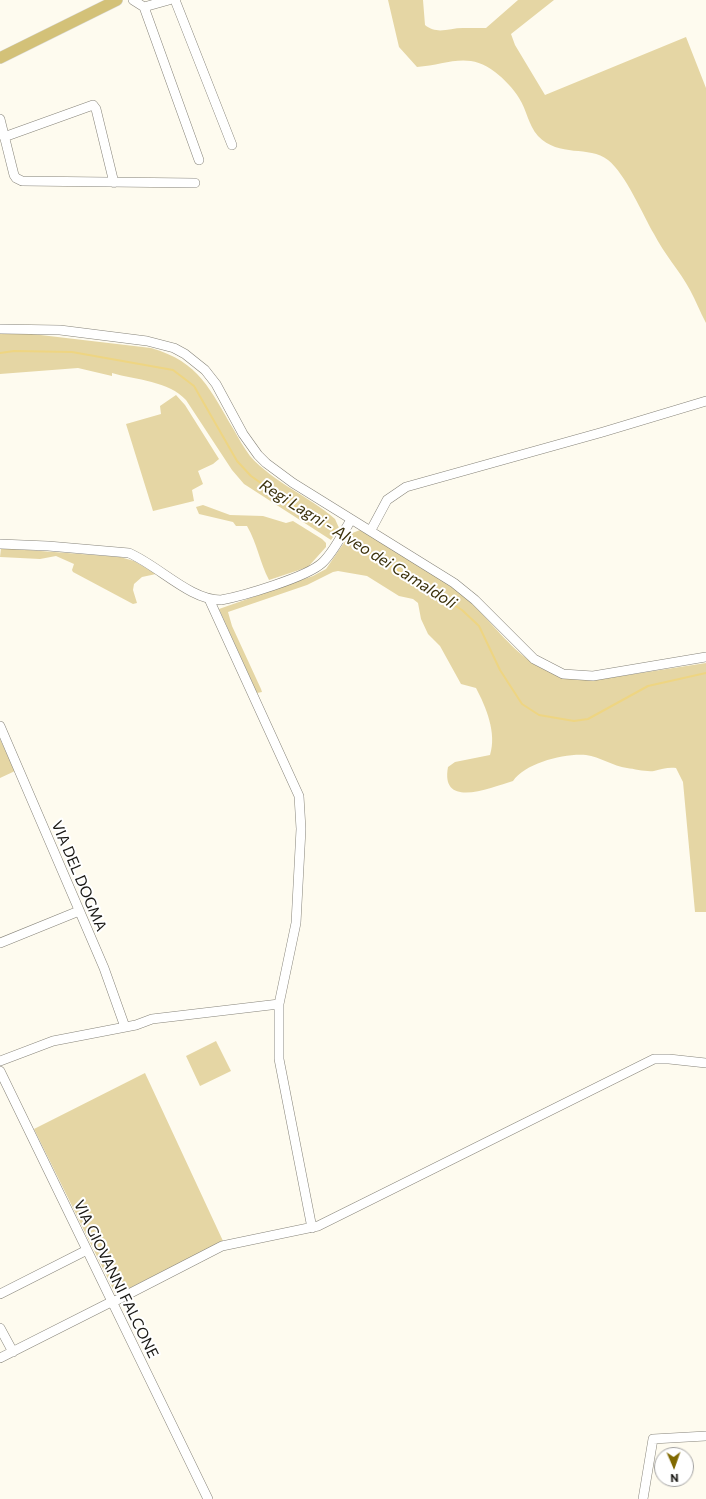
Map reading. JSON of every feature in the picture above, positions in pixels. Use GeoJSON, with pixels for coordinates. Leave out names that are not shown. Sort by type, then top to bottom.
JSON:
{"type":"FeatureCollection","features":[{"type":"Feature","properties":{"kind":"main road"},"geometry":{"type":"LineString","coordinates":[[0,58],[117,0]]}},
{"type":"Feature","properties":{"kind":"street"},"geometry":{"type":"LineString","coordinates":[[133,0],[144,7],[199,160]]}},
{"type":"Feature","properties":{"kind":"street"},"geometry":{"type":"LineString","coordinates":[[144,7],[169,0]]}},
{"type":"Feature","properties":{"kind":"street"},"geometry":{"type":"LineString","coordinates":[[175,0],[232,145]]}},
{"type":"Feature","properties":{"kind":"street"},"geometry":{"type":"LineString","coordinates":[[4,136],[93,105],[96,109],[114,183]]}},
{"type":"Feature","properties":{"kind":"street"},"geometry":{"type":"LineString","coordinates":[[0,119],[14,175],[22,181],[195,183]]}},
{"type":"Feature","properties":{"kind":"street"},"geometry":{"type":"LineString","coordinates":[[0,329],[60,330],[140,340],[159,344],[185,354],[195,361],[209,375],[246,438],[266,463],[293,483],[351,520],[371,530],[454,583],[475,600],[534,659],[563,674],[593,676],[706,657]]}},
{"type":"Feature","properties":{"kind":"street"},"geometry":{"type":"LineString","coordinates":[[371,530],[387,500],[406,487],[603,432],[706,401]]}},
{"type":"Feature","properties":{"kind":"street"},"geometry":{"type":"LineString","coordinates":[[0,544],[121,552],[141,558],[198,594],[209,599],[221,600],[231,599],[310,572],[323,562],[351,520]]}},
{"type":"Feature","properties":{"kind":"street"},"geometry":{"type":"LineString","coordinates":[[209,599],[299,796],[301,830],[296,923],[279,1004],[279,1059],[312,1228]]}},
{"type":"Feature","properties":{"kind":"street","name":"VIA DEL DOGMA"},"geometry":{"type":"LineString","coordinates":[[0,726],[2,734],[104,968],[125,1027]]}},
{"type":"Feature","properties":{"kind":"street"},"geometry":{"type":"LineString","coordinates":[[0,943],[79,910]]}},
{"type":"Feature","properties":{"kind":"street"},"geometry":{"type":"LineString","coordinates":[[0,1061],[70,1037],[125,1027],[167,1016],[279,1004]]}},
{"type":"Feature","properties":{"kind":"street"},"geometry":{"type":"LineString","coordinates":[[0,1358],[222,1246],[318,1226],[654,1059],[670,1059],[706,1063]]}},
{"type":"Feature","properties":{"kind":"street","name":"VIA GIOVANNI FALCONE"},"geometry":{"type":"LineString","coordinates":[[0,1071],[87,1250],[114,1301],[208,1499]]}},
{"type":"Feature","properties":{"kind":"street"},"geometry":{"type":"LineString","coordinates":[[0,1294],[87,1250]]}},
{"type":"Feature","properties":{"kind":"street"},"geometry":{"type":"LineString","coordinates":[[0,1328],[13,1352]]}},
{"type":"Feature","properties":{"kind":"street"},"geometry":{"type":"LineString","coordinates":[[644,1499],[654,1439],[706,1436]]}},
{"type":"Feature","properties":{"kind":"shaded area"},"geometry":{"type":"Polygon","coordinates":[[[388,0],[423,0],[425,25],[434,30],[443,30],[458,28],[486,28],[518,0],[554,0],[511,34],[515,45],[545,95],[686,37],[706,88],[706,323],[686,283],[662,249],[627,184],[614,166],[608,160],[592,153],[564,149],[546,143],[535,132],[522,103],[514,91],[495,72],[485,66],[476,62],[457,61],[417,67],[399,47],[388,0]]]}},
{"type":"Feature","properties":{"kind":"shaded area"},"geometry":{"type":"Polygon","coordinates":[[[0,334],[32,334],[151,348],[168,354],[181,361],[202,379],[218,402],[250,456],[259,466],[325,511],[335,519],[339,528],[331,540],[244,484],[232,470],[186,400],[171,389],[152,382],[112,373],[112,376],[78,368],[0,374],[0,334]]]}},
{"type":"Feature","properties":{"kind":"shaded area"},"geometry":{"type":"Polygon","coordinates":[[[176,395],[185,405],[219,459],[213,464],[198,471],[203,484],[192,490],[194,501],[153,511],[126,424],[161,414],[160,406],[176,395]]]}},
{"type":"Feature","properties":{"kind":"shaded area"},"geometry":{"type":"Polygon","coordinates":[[[203,505],[230,515],[263,516],[286,523],[293,521],[322,539],[326,543],[326,547],[308,567],[269,580],[247,526],[236,526],[233,522],[199,514],[196,507],[203,505]]]}},
{"type":"Feature","properties":{"kind":"shaded area"},"geometry":{"type":"Polygon","coordinates":[[[360,530],[453,587],[471,603],[515,649],[548,671],[569,678],[595,680],[706,663],[706,912],[695,912],[683,782],[676,768],[644,771],[622,767],[586,755],[577,755],[546,760],[527,769],[513,781],[481,791],[460,792],[452,788],[448,780],[448,767],[455,762],[490,755],[492,738],[487,712],[476,688],[461,684],[440,646],[428,634],[421,619],[418,603],[413,599],[399,596],[367,576],[338,571],[333,572],[307,585],[228,612],[232,626],[261,689],[262,692],[257,693],[219,609],[313,576],[326,569],[350,534],[360,530]]]}},
{"type":"Feature","properties":{"kind":"shaded area"},"geometry":{"type":"Polygon","coordinates":[[[1,548],[120,557],[134,561],[156,574],[142,577],[134,584],[133,590],[137,603],[133,604],[73,572],[72,570],[74,564],[56,556],[40,559],[0,557],[1,548]]]}},
{"type":"Feature","properties":{"kind":"shaded area"},"geometry":{"type":"Polygon","coordinates":[[[0,739],[15,771],[0,778],[0,739]]]}},
{"type":"Feature","properties":{"kind":"shaded area"},"geometry":{"type":"Polygon","coordinates":[[[216,1041],[231,1071],[200,1086],[186,1056],[216,1041]]]}},
{"type":"Feature","properties":{"kind":"shaded area"},"geometry":{"type":"Polygon","coordinates":[[[145,1073],[223,1241],[116,1295],[34,1129],[145,1073]]]}},
{"type":"Feature","properties":{"kind":"waterway","name":"Regi Lagni - Alveo dei Camaldoli"},"geometry":{"type":"LineString","coordinates":[[0,353],[14,351],[72,352],[173,370],[194,386],[237,461],[251,476],[286,501],[340,534]]}},
{"type":"Feature","properties":{"kind":"waterway","name":"Regi Lagni - Alveo dei Camaldoli"},"geometry":{"type":"LineString","coordinates":[[344,537],[462,610],[479,626],[500,670],[522,704],[539,715],[574,721],[588,719],[648,686],[706,673]]}}]}
